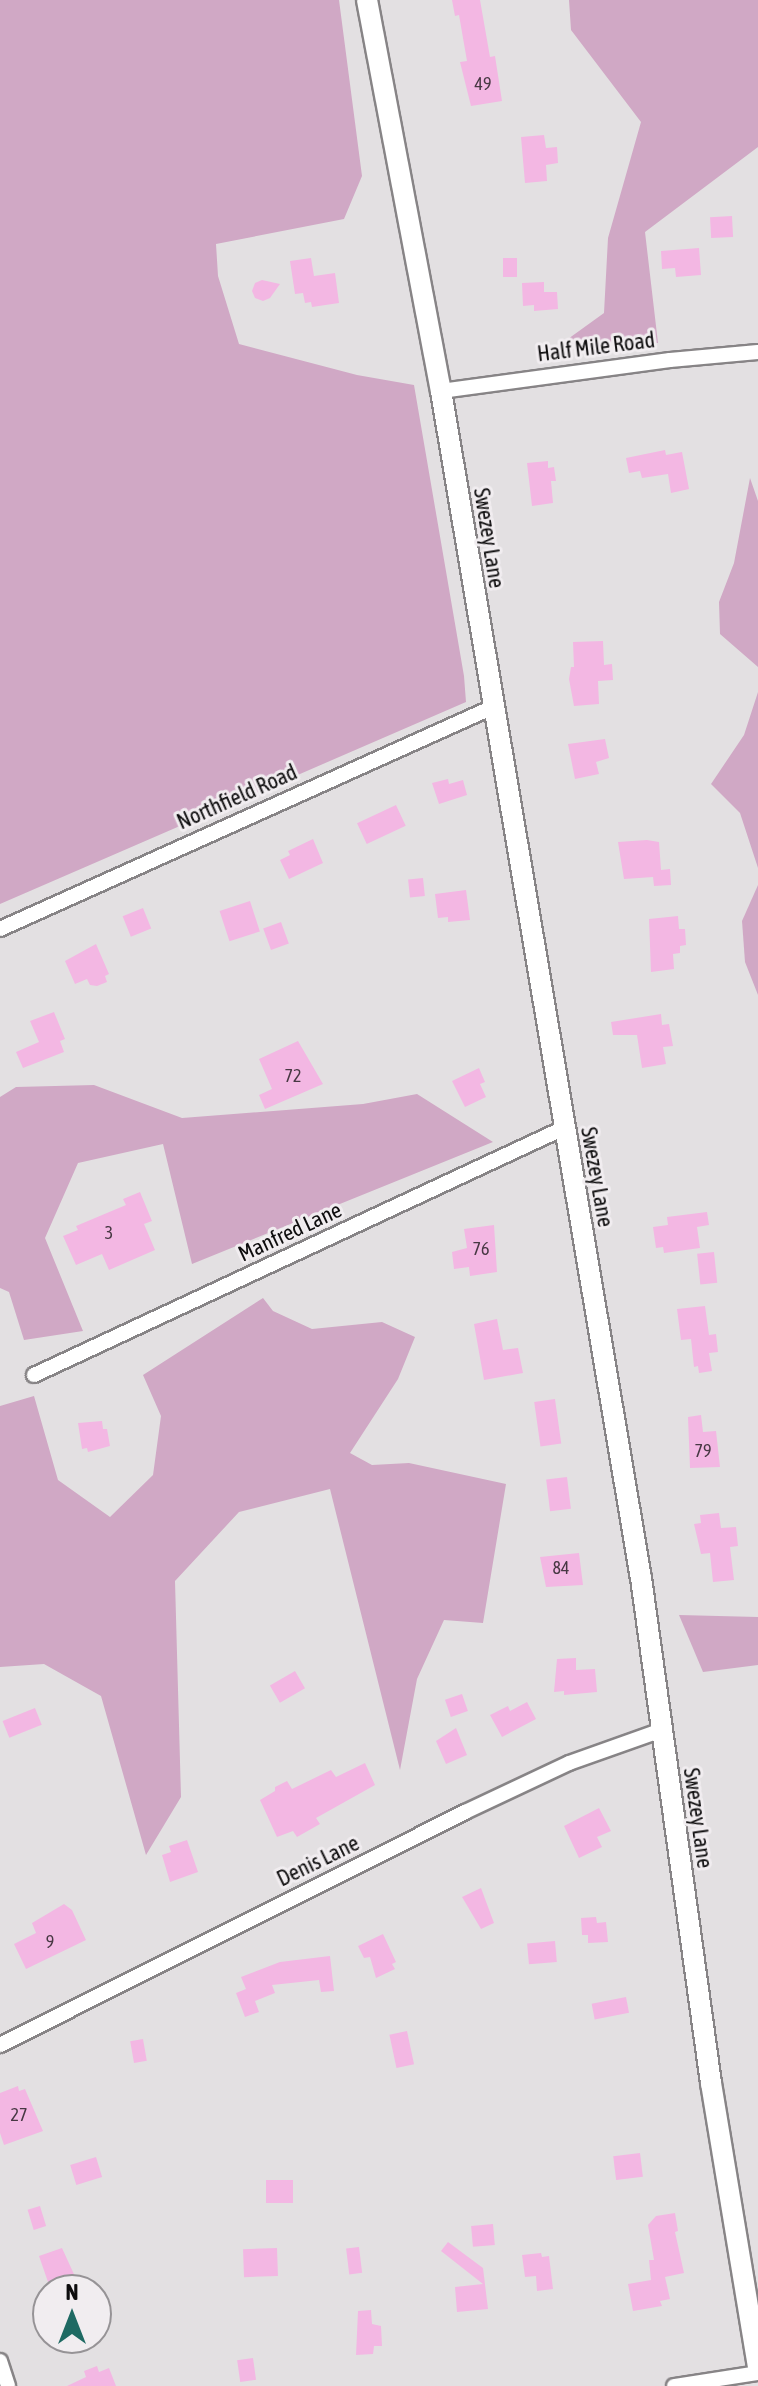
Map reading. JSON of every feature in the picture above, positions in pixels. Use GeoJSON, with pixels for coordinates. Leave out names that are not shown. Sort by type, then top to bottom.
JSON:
{"type":"FeatureCollection","features":[{"type":"Feature","properties":{"kind":"street","name":"Swezey Lane"},"geometry":{"type":"LineString","coordinates":[[367,0],[441,391],[639,1563],[711,2083],[758,2366]]}},
{"type":"Feature","properties":{"kind":"street","name":"Half Mile Road"},"geometry":{"type":"LineString","coordinates":[[441,391],[655,362],[758,352]]}},
{"type":"Feature","properties":{"kind":"street","name":"Northfield Road"},"geometry":{"type":"LineString","coordinates":[[0,929],[493,707]]}},
{"type":"Feature","properties":{"kind":"street","name":"Manfred Lane"},"geometry":{"type":"LineString","coordinates":[[34,1375],[564,1128]]}},
{"type":"Feature","properties":{"kind":"street","name":"Denis Lane"},"geometry":{"type":"LineString","coordinates":[[0,2045],[88,1998],[478,1806],[569,1763],[662,1730]]}},
{"type":"Feature","properties":{"kind":"street"},"geometry":{"type":"LineString","coordinates":[[0,2361],[8,2386]]}},
{"type":"Feature","properties":{"kind":"street"},"geometry":{"type":"LineString","coordinates":[[674,2386],[758,2373]]}},
{"type":"Feature","properties":{"kind":"shaded area"},"geometry":{"type":"Polygon","coordinates":[[[0,0],[339,0],[362,176],[344,219],[216,244],[218,276],[239,344],[357,375],[414,385],[466,702],[0,904],[0,0]]]}},
{"type":"Feature","properties":{"kind":"shaded area"},"geometry":{"type":"Polygon","coordinates":[[[569,0],[758,0],[758,147],[645,232],[658,343],[561,344],[604,313],[608,238],[641,122],[571,30],[569,0]]]}},
{"type":"Feature","properties":{"kind":"shaded area"},"geometry":{"type":"Polygon","coordinates":[[[750,478],[758,501],[758,667],[720,634],[719,602],[734,563],[750,478]]]}},
{"type":"Feature","properties":{"kind":"shaded area"},"geometry":{"type":"Polygon","coordinates":[[[758,692],[758,868],[740,813],[711,784],[744,735],[758,692]]]}},
{"type":"Feature","properties":{"kind":"shaded area"},"geometry":{"type":"Polygon","coordinates":[[[758,885],[758,995],[745,962],[742,921],[758,885]]]}},
{"type":"Feature","properties":{"kind":"shaded area"},"geometry":{"type":"Polygon","coordinates":[[[94,1085],[182,1118],[363,1104],[417,1094],[493,1142],[192,1264],[163,1144],[78,1163],[45,1238],[83,1331],[24,1340],[9,1292],[0,1288],[0,1097],[16,1087],[94,1085]]]}},
{"type":"Feature","properties":{"kind":"shaded area"},"geometry":{"type":"Polygon","coordinates":[[[263,1298],[273,1311],[312,1329],[382,1322],[415,1337],[398,1379],[350,1453],[372,1465],[409,1463],[506,1484],[483,1623],[444,1620],[417,1679],[400,1770],[330,1489],[239,1512],[175,1581],[181,1797],[146,1855],[101,1696],[44,1664],[0,1667],[0,1406],[34,1396],[58,1480],[110,1517],[153,1475],[161,1416],[143,1375],[263,1298]]]}},
{"type":"Feature","properties":{"kind":"shaded area"},"geometry":{"type":"Polygon","coordinates":[[[679,1615],[758,1617],[758,1665],[703,1672],[679,1615]]]}},
{"type":"Feature","properties":{"kind":"building"},"geometry":{"type":"Polygon","coordinates":[[[452,0],[480,0],[490,57],[495,56],[502,101],[471,106],[460,62],[467,61],[459,15],[455,16],[452,0]]]}},
{"type":"Feature","properties":{"kind":"building"},"geometry":{"type":"Polygon","coordinates":[[[544,135],[546,148],[557,147],[558,163],[546,165],[547,181],[525,183],[521,137],[544,135]]]}},
{"type":"Feature","properties":{"kind":"building"},"geometry":{"type":"Polygon","coordinates":[[[732,216],[733,237],[711,238],[710,217],[732,216]]]}},
{"type":"Feature","properties":{"kind":"building"},"geometry":{"type":"Polygon","coordinates":[[[699,248],[701,275],[676,277],[675,268],[662,269],[661,251],[699,248]]]}},
{"type":"Feature","properties":{"kind":"building"},"geometry":{"type":"Polygon","coordinates":[[[311,258],[314,276],[335,273],[339,303],[312,307],[311,302],[305,303],[303,293],[295,294],[290,261],[311,258]]]}},
{"type":"Feature","properties":{"kind":"building"},"geometry":{"type":"Polygon","coordinates":[[[503,258],[517,258],[517,277],[503,277],[503,258]]]}},
{"type":"Feature","properties":{"kind":"building"},"geometry":{"type":"Polygon","coordinates":[[[262,280],[280,284],[270,298],[263,301],[255,298],[252,291],[255,283],[262,280]]]}},
{"type":"Feature","properties":{"kind":"building"},"geometry":{"type":"Polygon","coordinates":[[[544,282],[544,292],[557,292],[558,309],[534,311],[534,305],[523,306],[522,283],[544,282]]]}},
{"type":"Feature","properties":{"kind":"building"},"geometry":{"type":"Polygon","coordinates":[[[665,450],[666,455],[682,452],[689,489],[671,493],[668,474],[642,478],[640,471],[629,473],[626,458],[665,450]]]}},
{"type":"Feature","properties":{"kind":"building"},"geometry":{"type":"Polygon","coordinates":[[[548,461],[548,468],[554,467],[556,481],[551,481],[553,503],[532,506],[527,463],[548,461]]]}},
{"type":"Feature","properties":{"kind":"building"},"geometry":{"type":"Polygon","coordinates":[[[603,641],[604,665],[612,664],[613,680],[598,681],[599,704],[574,706],[569,679],[571,667],[574,667],[573,642],[603,641]]]}},
{"type":"Feature","properties":{"kind":"building"},"geometry":{"type":"Polygon","coordinates":[[[605,739],[609,758],[596,762],[599,774],[575,779],[568,744],[605,739]]]}},
{"type":"Feature","properties":{"kind":"building"},"geometry":{"type":"Polygon","coordinates":[[[448,779],[449,784],[463,780],[467,795],[439,804],[432,783],[448,779]]]}},
{"type":"Feature","properties":{"kind":"building"},"geometry":{"type":"Polygon","coordinates":[[[396,805],[406,826],[367,844],[357,823],[396,805]]]}},
{"type":"Feature","properties":{"kind":"building"},"geometry":{"type":"Polygon","coordinates":[[[313,839],[323,863],[289,879],[280,860],[290,855],[288,851],[313,839]]]}},
{"type":"Feature","properties":{"kind":"building"},"geometry":{"type":"Polygon","coordinates":[[[618,842],[659,842],[661,870],[670,869],[671,885],[654,886],[653,877],[624,879],[618,842]]]}},
{"type":"Feature","properties":{"kind":"building"},"geometry":{"type":"Polygon","coordinates":[[[423,878],[425,896],[410,897],[408,880],[423,878]]]}},
{"type":"Feature","properties":{"kind":"building"},"geometry":{"type":"Polygon","coordinates":[[[466,890],[470,920],[448,922],[448,917],[438,918],[435,894],[466,890]]]}},
{"type":"Feature","properties":{"kind":"building"},"geometry":{"type":"Polygon","coordinates":[[[250,901],[260,931],[229,941],[220,911],[250,901]]]}},
{"type":"Feature","properties":{"kind":"building"},"geometry":{"type":"Polygon","coordinates":[[[143,908],[151,928],[131,937],[123,916],[143,908]]]}},
{"type":"Feature","properties":{"kind":"building"},"geometry":{"type":"Polygon","coordinates":[[[678,916],[679,929],[685,929],[686,945],[680,946],[680,953],[673,954],[674,969],[651,972],[649,919],[678,916]]]}},
{"type":"Feature","properties":{"kind":"building"},"geometry":{"type":"Polygon","coordinates":[[[281,922],[289,944],[271,950],[263,928],[281,922]]]}},
{"type":"Feature","properties":{"kind":"building"},"geometry":{"type":"Polygon","coordinates":[[[96,944],[109,974],[105,976],[107,982],[90,985],[87,979],[75,984],[65,961],[96,944]]]}},
{"type":"Feature","properties":{"kind":"building"},"geometry":{"type":"Polygon","coordinates":[[[54,1012],[65,1039],[60,1041],[64,1052],[23,1068],[16,1052],[39,1042],[30,1021],[54,1012]]]}},
{"type":"Feature","properties":{"kind":"building"},"geometry":{"type":"Polygon","coordinates":[[[661,1014],[662,1025],[669,1024],[673,1046],[663,1047],[666,1064],[642,1068],[637,1035],[613,1035],[611,1022],[661,1014]]]}},
{"type":"Feature","properties":{"kind":"building"},"geometry":{"type":"Polygon","coordinates":[[[298,1041],[323,1084],[265,1109],[259,1095],[272,1089],[259,1059],[298,1041]]]}},
{"type":"Feature","properties":{"kind":"building"},"geometry":{"type":"Polygon","coordinates":[[[479,1068],[485,1082],[480,1084],[486,1097],[465,1107],[452,1081],[479,1068]]]}},
{"type":"Feature","properties":{"kind":"building"},"geometry":{"type":"Polygon","coordinates":[[[140,1192],[152,1221],[144,1224],[155,1250],[109,1270],[102,1254],[76,1265],[63,1236],[78,1230],[76,1226],[126,1205],[123,1199],[140,1192]]]}},
{"type":"Feature","properties":{"kind":"building"},"geometry":{"type":"Polygon","coordinates":[[[707,1212],[709,1225],[697,1227],[700,1248],[664,1253],[663,1247],[656,1248],[653,1227],[668,1225],[667,1217],[707,1212]]]}},
{"type":"Feature","properties":{"kind":"building"},"geometry":{"type":"Polygon","coordinates":[[[494,1225],[497,1272],[470,1276],[469,1267],[454,1269],[452,1252],[467,1248],[464,1229],[494,1225]]]}},
{"type":"Feature","properties":{"kind":"building"},"geometry":{"type":"Polygon","coordinates":[[[714,1252],[717,1283],[700,1285],[697,1254],[714,1252]]]}},
{"type":"Feature","properties":{"kind":"building"},"geometry":{"type":"Polygon","coordinates":[[[705,1306],[709,1335],[716,1334],[718,1352],[709,1353],[712,1371],[699,1373],[698,1366],[694,1367],[691,1339],[681,1340],[677,1309],[705,1306]]]}},
{"type":"Feature","properties":{"kind":"building"},"geometry":{"type":"Polygon","coordinates":[[[497,1319],[503,1350],[518,1348],[523,1373],[484,1380],[474,1324],[497,1319]]]}},
{"type":"Feature","properties":{"kind":"building"},"geometry":{"type":"Polygon","coordinates":[[[555,1399],[561,1444],[540,1446],[534,1402],[555,1399]]]}},
{"type":"Feature","properties":{"kind":"building"},"geometry":{"type":"Polygon","coordinates":[[[701,1415],[703,1432],[716,1431],[720,1467],[690,1468],[688,1417],[701,1415]]]}},
{"type":"Feature","properties":{"kind":"building"},"geometry":{"type":"Polygon","coordinates":[[[102,1421],[110,1446],[88,1452],[87,1448],[82,1449],[78,1423],[102,1421]]]}},
{"type":"Feature","properties":{"kind":"building"},"geometry":{"type":"Polygon","coordinates":[[[567,1477],[571,1509],[550,1511],[546,1480],[567,1477]]]}},
{"type":"Feature","properties":{"kind":"building"},"geometry":{"type":"Polygon","coordinates":[[[719,1513],[721,1528],[736,1527],[738,1546],[730,1547],[734,1580],[713,1582],[710,1553],[701,1554],[694,1524],[701,1523],[700,1515],[719,1513]]]}},
{"type":"Feature","properties":{"kind":"building"},"geometry":{"type":"Polygon","coordinates":[[[579,1553],[583,1585],[546,1587],[540,1557],[579,1553]]]}},
{"type":"Feature","properties":{"kind":"building"},"geometry":{"type":"Polygon","coordinates":[[[576,1658],[576,1670],[595,1669],[597,1692],[564,1695],[564,1691],[554,1692],[557,1659],[576,1658]]]}},
{"type":"Feature","properties":{"kind":"building"},"geometry":{"type":"Polygon","coordinates":[[[295,1671],[305,1688],[280,1703],[270,1686],[295,1671]]]}},
{"type":"Feature","properties":{"kind":"building"},"geometry":{"type":"Polygon","coordinates":[[[462,1694],[468,1711],[451,1717],[445,1700],[462,1694]]]}},
{"type":"Feature","properties":{"kind":"building"},"geometry":{"type":"Polygon","coordinates":[[[527,1702],[536,1719],[502,1737],[490,1715],[508,1706],[510,1711],[527,1702]]]}},
{"type":"Feature","properties":{"kind":"building"},"geometry":{"type":"Polygon","coordinates":[[[35,1708],[42,1725],[9,1738],[3,1721],[35,1708]]]}},
{"type":"Feature","properties":{"kind":"building"},"geometry":{"type":"Polygon","coordinates":[[[456,1728],[467,1755],[446,1764],[436,1741],[456,1728]]]}},
{"type":"Feature","properties":{"kind":"building"},"geometry":{"type":"Polygon","coordinates":[[[365,1763],[375,1785],[316,1818],[320,1824],[297,1837],[293,1831],[277,1837],[260,1800],[275,1791],[275,1787],[287,1781],[292,1789],[331,1770],[336,1777],[365,1763]]]}},
{"type":"Feature","properties":{"kind":"building"},"geometry":{"type":"Polygon","coordinates":[[[599,1808],[611,1831],[597,1837],[602,1847],[579,1858],[564,1826],[599,1808]]]}},
{"type":"Feature","properties":{"kind":"building"},"geometry":{"type":"Polygon","coordinates":[[[187,1840],[198,1872],[170,1882],[162,1855],[171,1852],[169,1846],[187,1840]]]}},
{"type":"Feature","properties":{"kind":"building"},"geometry":{"type":"Polygon","coordinates":[[[481,1888],[494,1923],[481,1929],[462,1897],[481,1888]]]}},
{"type":"Feature","properties":{"kind":"building"},"geometry":{"type":"Polygon","coordinates":[[[64,1904],[72,1910],[86,1940],[26,1969],[14,1944],[36,1933],[32,1923],[64,1904]]]}},
{"type":"Feature","properties":{"kind":"building"},"geometry":{"type":"Polygon","coordinates":[[[596,1917],[597,1923],[606,1922],[608,1942],[588,1943],[588,1935],[582,1935],[581,1918],[596,1917]]]}},
{"type":"Feature","properties":{"kind":"building"},"geometry":{"type":"Polygon","coordinates":[[[383,1934],[396,1962],[392,1964],[395,1969],[376,1978],[370,1957],[364,1958],[358,1946],[383,1934]]]}},
{"type":"Feature","properties":{"kind":"building"},"geometry":{"type":"Polygon","coordinates":[[[555,1941],[557,1962],[529,1964],[527,1943],[555,1941]]]}},
{"type":"Feature","properties":{"kind":"building"},"geometry":{"type":"Polygon","coordinates":[[[330,1956],[334,1991],[321,1992],[319,1980],[272,1985],[275,1993],[255,2001],[259,2012],[245,2017],[236,1993],[246,1989],[241,1977],[280,1962],[330,1956]]]}},
{"type":"Feature","properties":{"kind":"building"},"geometry":{"type":"Polygon","coordinates":[[[626,1997],[629,2013],[595,2019],[592,2004],[626,1997]]]}},
{"type":"Feature","properties":{"kind":"building"},"geometry":{"type":"Polygon","coordinates":[[[407,2031],[414,2064],[396,2068],[389,2035],[407,2031]]]}},
{"type":"Feature","properties":{"kind":"building"},"geometry":{"type":"Polygon","coordinates":[[[143,2039],[147,2061],[134,2063],[130,2041],[143,2039]]]}},
{"type":"Feature","properties":{"kind":"building"},"geometry":{"type":"Polygon","coordinates":[[[18,2086],[19,2091],[25,2089],[43,2131],[4,2145],[0,2133],[0,2093],[18,2086]]]}},
{"type":"Feature","properties":{"kind":"building"},"geometry":{"type":"Polygon","coordinates":[[[640,2153],[643,2177],[616,2180],[613,2156],[640,2153]]]}},
{"type":"Feature","properties":{"kind":"building"},"geometry":{"type":"Polygon","coordinates":[[[96,2157],[102,2177],[76,2185],[70,2165],[96,2157]]]}},
{"type":"Feature","properties":{"kind":"building"},"geometry":{"type":"Polygon","coordinates":[[[266,2180],[293,2180],[293,2203],[266,2203],[266,2180]]]}},
{"type":"Feature","properties":{"kind":"building"},"geometry":{"type":"Polygon","coordinates":[[[40,2206],[46,2226],[34,2230],[28,2210],[40,2206]]]}},
{"type":"Feature","properties":{"kind":"building"},"geometry":{"type":"Polygon","coordinates":[[[675,2213],[678,2231],[675,2232],[684,2273],[665,2277],[670,2299],[660,2301],[662,2306],[633,2311],[628,2284],[651,2280],[649,2260],[654,2260],[648,2225],[656,2216],[675,2213]]]}},
{"type":"Feature","properties":{"kind":"building"},"geometry":{"type":"Polygon","coordinates":[[[493,2224],[495,2245],[473,2247],[471,2226],[493,2224]]]}},
{"type":"Feature","properties":{"kind":"building"},"geometry":{"type":"Polygon","coordinates":[[[448,2242],[483,2268],[488,2309],[457,2312],[455,2287],[483,2284],[441,2251],[448,2242]]]}},
{"type":"Feature","properties":{"kind":"building"},"geometry":{"type":"Polygon","coordinates":[[[359,2247],[362,2273],[349,2274],[346,2249],[359,2247]]]}},
{"type":"Feature","properties":{"kind":"building"},"geometry":{"type":"Polygon","coordinates":[[[62,2248],[74,2274],[45,2274],[39,2256],[62,2248]]]}},
{"type":"Feature","properties":{"kind":"building"},"geometry":{"type":"Polygon","coordinates":[[[277,2248],[278,2276],[244,2277],[243,2249],[277,2248]]]}},
{"type":"Feature","properties":{"kind":"building"},"geometry":{"type":"Polygon","coordinates":[[[541,2253],[542,2257],[549,2256],[553,2289],[537,2291],[536,2276],[525,2277],[522,2255],[541,2253]]]}},
{"type":"Feature","properties":{"kind":"building"},"geometry":{"type":"Polygon","coordinates":[[[371,2310],[372,2324],[381,2326],[382,2346],[374,2346],[373,2354],[356,2355],[358,2311],[371,2310]]]}},
{"type":"Feature","properties":{"kind":"building"},"geometry":{"type":"Polygon","coordinates":[[[253,2358],[256,2380],[240,2382],[237,2360],[253,2358]]]}},
{"type":"Feature","properties":{"kind":"building"},"geometry":{"type":"Polygon","coordinates":[[[97,2366],[99,2372],[109,2368],[116,2386],[67,2386],[86,2377],[84,2371],[97,2366]]]}}]}
